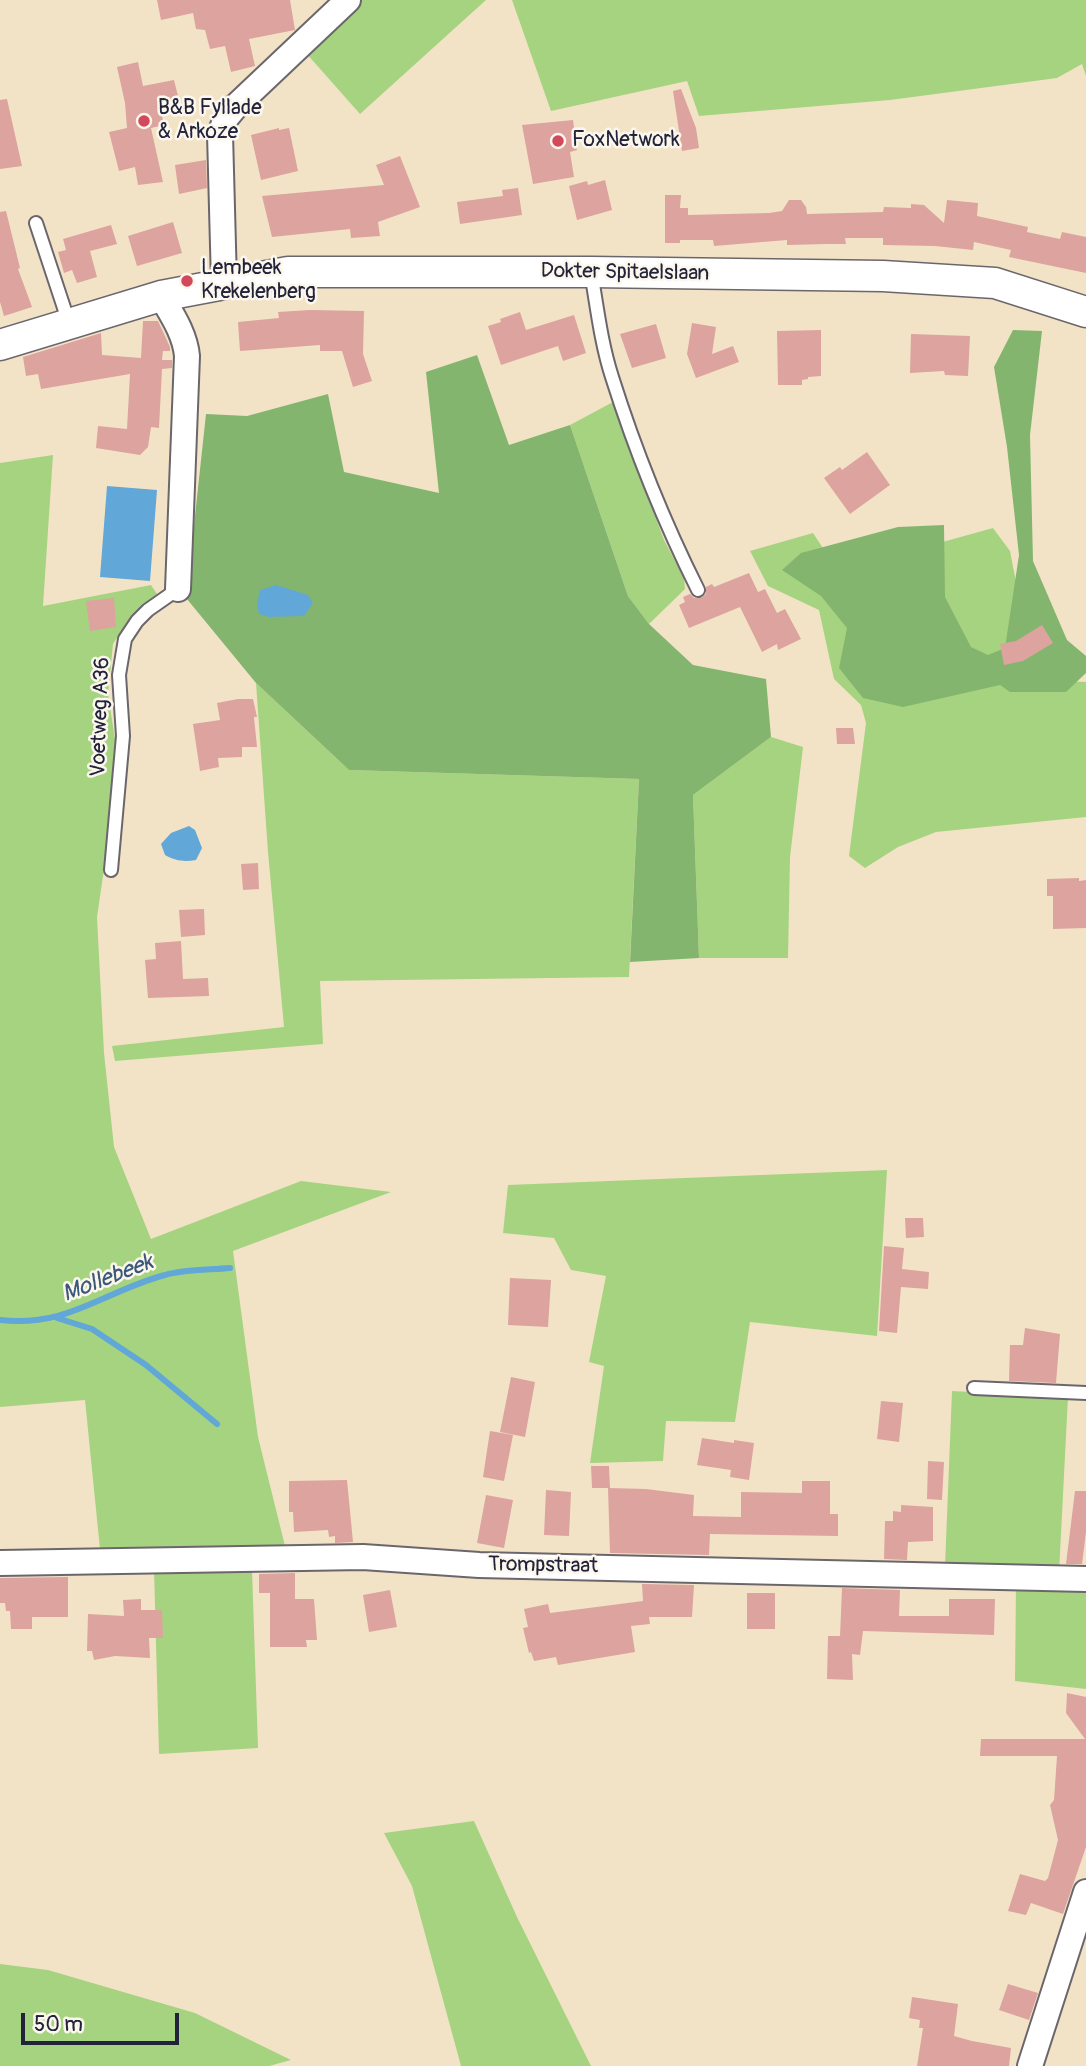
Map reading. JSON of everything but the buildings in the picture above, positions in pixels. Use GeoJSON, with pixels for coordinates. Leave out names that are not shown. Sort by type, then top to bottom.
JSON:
{"type":"FeatureCollection","features":[{"type":"Feature","properties":{"kind":"street"},"geometry":{"type":"LineString","coordinates":[[224,283],[220,134],[222,125],[236,106],[348,0]]}},
{"type":"Feature","properties":{"kind":"street","name":"Dokter Spitaelslaan"},"geometry":{"type":"LineString","coordinates":[[0,345],[161,296],[288,272],[883,276],[995,283],[1086,313]]}},
{"type":"Feature","properties":{"kind":"street"},"geometry":{"type":"LineString","coordinates":[[161,296],[181,331],[187,356],[178,589]]}},
{"type":"Feature","properties":{"kind":"street","name":"Trompstraat"},"geometry":{"type":"LineString","coordinates":[[0,1563],[352,1557],[479,1564],[1086,1579]]}},
{"type":"Feature","properties":{"kind":"street"},"geometry":{"type":"LineString","coordinates":[[1030,2066],[1086,1892]]}},
{"type":"Feature","properties":{"kind":"lane"},"geometry":{"type":"LineString","coordinates":[[36,223],[70,324]]}},
{"type":"Feature","properties":{"kind":"lane"},"geometry":{"type":"LineString","coordinates":[[592,272],[600,331],[611,376],[667,530],[698,590]]}},
{"type":"Feature","properties":{"kind":"lane","name":"Voetweg A36"},"geometry":{"type":"LineString","coordinates":[[111,870],[123,736],[119,675],[125,639],[148,610],[178,589]]}},
{"type":"Feature","properties":{"kind":"lane"},"geometry":{"type":"LineString","coordinates":[[974,1388],[1086,1393]]}},
{"type":"Feature","properties":{"kind":"green space"},"geometry":{"type":"Polygon","coordinates":[[[359,0],[486,0],[360,114],[306,53],[359,0]]]}},
{"type":"Feature","properties":{"kind":"green space"},"geometry":{"type":"Polygon","coordinates":[[[512,0],[1086,0],[1086,76],[1082,64],[1057,78],[890,100],[699,116],[687,81],[551,111],[512,0]]]}},
{"type":"Feature","properties":{"kind":"green space"},"geometry":{"type":"Polygon","coordinates":[[[1013,330],[1042,331],[1030,435],[1033,561],[1067,640],[1086,656],[1086,673],[1066,692],[1010,692],[1000,685],[903,707],[863,698],[839,668],[847,628],[821,596],[782,570],[801,553],[898,527],[944,525],[945,597],[971,647],[988,655],[1005,648],[1019,555],[1007,447],[994,367],[1013,330]]]}},
{"type":"Feature","properties":{"kind":"green space"},"geometry":{"type":"Polygon","coordinates":[[[477,355],[509,445],[570,425],[628,596],[649,624],[693,665],[766,679],[771,737],[693,795],[699,958],[630,962],[639,779],[349,770],[256,683],[182,593],[190,562],[206,414],[247,416],[328,394],[344,472],[439,493],[426,372],[477,355]]]}},
{"type":"Feature","properties":{"kind":"green space"},"geometry":{"type":"Polygon","coordinates":[[[613,402],[664,540],[684,578],[685,589],[649,624],[628,596],[570,425],[613,402]]]}},
{"type":"Feature","properties":{"kind":"green space"},"geometry":{"type":"Polygon","coordinates":[[[53,455],[43,606],[151,585],[157,594],[131,616],[113,644],[108,694],[117,752],[110,828],[97,917],[104,1053],[114,1147],[151,1239],[301,1181],[391,1192],[233,1251],[258,1437],[286,1550],[100,1549],[85,1400],[0,1407],[0,463],[53,455]]]}},
{"type":"Feature","properties":{"kind":"green space"},"geometry":{"type":"Polygon","coordinates":[[[993,528],[1010,551],[1035,680],[1086,682],[1086,817],[936,832],[898,847],[865,868],[849,856],[866,723],[861,705],[834,679],[819,610],[768,586],[750,551],[813,533],[838,571],[993,528]]]}},
{"type":"Feature","properties":{"kind":"green space"},"geometry":{"type":"Polygon","coordinates":[[[256,683],[349,770],[639,779],[629,977],[320,981],[323,1044],[115,1061],[112,1046],[284,1027],[256,683]]]}},
{"type":"Feature","properties":{"kind":"green space"},"geometry":{"type":"Polygon","coordinates":[[[771,737],[803,747],[790,857],[788,958],[699,958],[693,795],[771,737]]]}},
{"type":"Feature","properties":{"kind":"green space"},"geometry":{"type":"Polygon","coordinates":[[[887,1170],[877,1336],[750,1322],[735,1422],[666,1421],[663,1461],[590,1463],[604,1366],[589,1362],[606,1276],[571,1270],[554,1238],[503,1233],[508,1185],[887,1170]]]}},
{"type":"Feature","properties":{"kind":"green space"},"geometry":{"type":"Polygon","coordinates":[[[952,1391],[1068,1397],[1059,1573],[945,1566],[952,1391]]]}},
{"type":"Feature","properties":{"kind":"green space"},"geometry":{"type":"Polygon","coordinates":[[[154,1569],[252,1570],[258,1748],[159,1754],[154,1569]]]}},
{"type":"Feature","properties":{"kind":"green space"},"geometry":{"type":"Polygon","coordinates":[[[1016,1584],[1086,1590],[1086,1689],[1015,1681],[1016,1584]]]}},
{"type":"Feature","properties":{"kind":"green space"},"geometry":{"type":"Polygon","coordinates":[[[474,1821],[517,1917],[591,2066],[461,2066],[412,1886],[384,1833],[474,1821]]]}},
{"type":"Feature","properties":{"kind":"green space"},"geometry":{"type":"Polygon","coordinates":[[[0,1964],[48,1970],[195,2013],[291,2060],[269,2066],[0,2066],[0,1964]]]}},
{"type":"Feature","properties":{"kind":"water"},"geometry":{"type":"Polygon","coordinates":[[[107,486],[157,490],[150,581],[100,577],[107,486]]]}},
{"type":"Feature","properties":{"kind":"water"},"geometry":{"type":"Polygon","coordinates":[[[276,585],[308,595],[313,603],[304,616],[269,617],[259,614],[257,604],[260,590],[276,585]]]}},
{"type":"Feature","properties":{"kind":"water"},"geometry":{"type":"Polygon","coordinates":[[[189,826],[195,830],[202,848],[196,860],[173,859],[165,855],[161,844],[171,833],[189,826]]]}},
{"type":"Feature","properties":{"kind":"waterway","name":"Mollebeek"},"geometry":{"type":"LineString","coordinates":[[0,1320],[46,1319],[165,1275],[230,1268]]}},
{"type":"Feature","properties":{"kind":"waterway"},"geometry":{"type":"LineString","coordinates":[[57,1318],[92,1329],[146,1365],[217,1424]]}},
{"type":"Feature","properties":{"kind":"place","name":"B&B Fyllade & Arkoze"},"geometry":{"type":"Point","coordinates":[144,121]}},
{"type":"Feature","properties":{"kind":"place","name":"FoxNetwork"},"geometry":{"type":"Point","coordinates":[558,141]}},
{"type":"Feature","properties":{"kind":"place","name":"Lembeek Krekelenberg"},"geometry":{"type":"Point","coordinates":[187,281]}}]}
